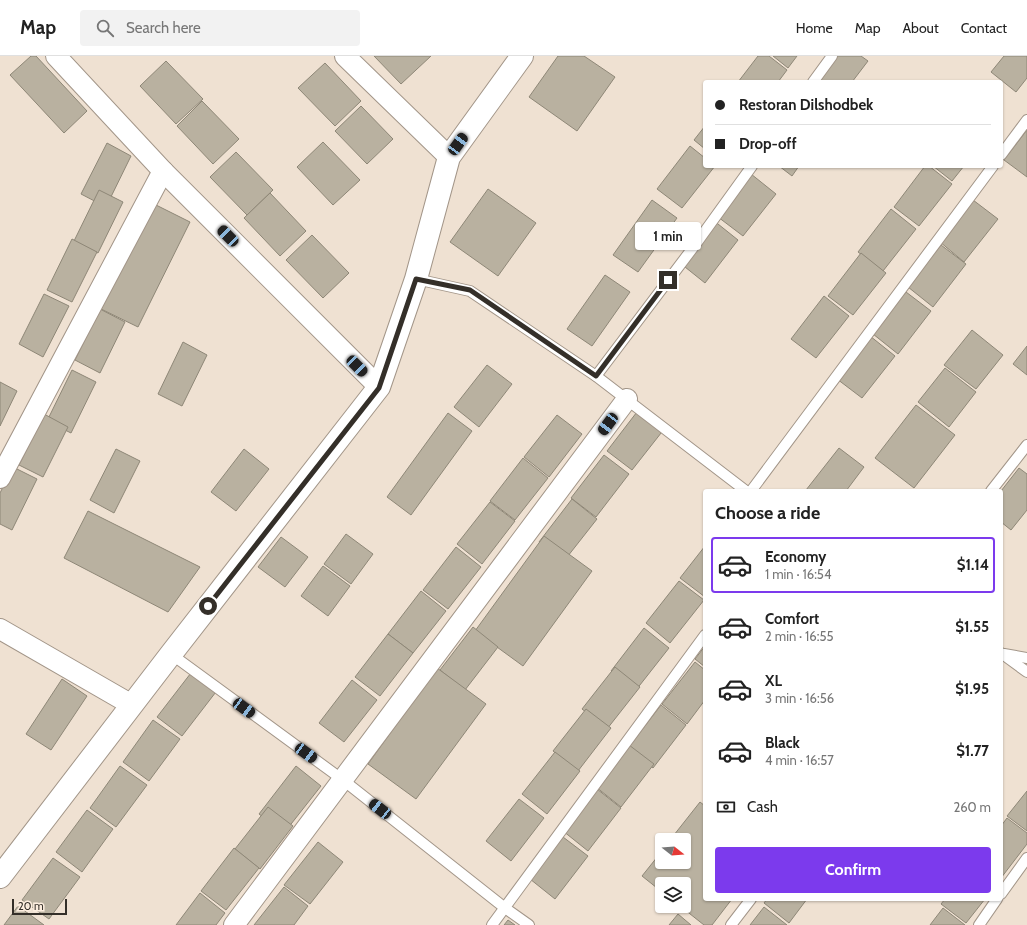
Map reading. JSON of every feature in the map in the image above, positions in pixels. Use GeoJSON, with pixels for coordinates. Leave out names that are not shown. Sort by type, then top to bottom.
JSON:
{"type":"FeatureCollection","features":[{"type":"Feature","properties":{"kind":"street"},"geometry":{"type":"LineString","coordinates":[[56,56],[163,172],[379,388]]}},
{"type":"Feature","properties":{"kind":"street"},"geometry":{"type":"LineString","coordinates":[[345,56],[449,157]]}},
{"type":"Feature","properties":{"kind":"street"},"geometry":{"type":"LineString","coordinates":[[1,874],[379,388],[416,279],[449,157],[522,56]]}},
{"type":"Feature","properties":{"kind":"street"},"geometry":{"type":"LineString","coordinates":[[0,478],[163,172]]}},
{"type":"Feature","properties":{"kind":"street"},"geometry":{"type":"LineString","coordinates":[[234,925],[627,399]]}},
{"type":"Feature","properties":{"kind":"street"},"geometry":{"type":"LineString","coordinates":[[0,629],[132,705]]}},
{"type":"Feature","properties":{"kind":"lane"},"geometry":{"type":"LineString","coordinates":[[815,80],[832,56]]}},
{"type":"Feature","properties":{"kind":"lane"},"geometry":{"type":"LineString","coordinates":[[1003,152],[1027,120]]}},
{"type":"Feature","properties":{"kind":"lane"},"geometry":{"type":"LineString","coordinates":[[596,376],[695,245],[751,168]]}},
{"type":"Feature","properties":{"kind":"lane"},"geometry":{"type":"LineString","coordinates":[[752,489],[992,168]]}},
{"type":"Feature","properties":{"kind":"lane"},"geometry":{"type":"LineString","coordinates":[[416,279],[470,290],[596,376],[743,489]]}},
{"type":"Feature","properties":{"kind":"lane"},"geometry":{"type":"LineString","coordinates":[[993,489],[1027,446]]}},
{"type":"Feature","properties":{"kind":"lane"},"geometry":{"type":"LineString","coordinates":[[492,925],[703,638]]}},
{"type":"Feature","properties":{"kind":"lane"},"geometry":{"type":"LineString","coordinates":[[1003,653],[1027,658]]}},
{"type":"Feature","properties":{"kind":"lane"},"geometry":{"type":"LineString","coordinates":[[171,654],[343,780],[505,908],[529,925]]}},
{"type":"Feature","properties":{"kind":"lane"},"geometry":{"type":"LineString","coordinates":[[1003,654],[1027,672]]}},
{"type":"Feature","properties":{"kind":"lane"},"geometry":{"type":"LineString","coordinates":[[1003,891],[1027,858]]}},
{"type":"Feature","properties":{"kind":"lane"},"geometry":{"type":"LineString","coordinates":[[732,925],[750,901]]}},
{"type":"Feature","properties":{"kind":"lane"},"geometry":{"type":"LineString","coordinates":[[979,925],[996,901]]}},
{"type":"Feature","properties":{"kind":"building"},"geometry":{"type":"Polygon","coordinates":[[[31,56],[36,56],[87,111],[64,133],[10,75],[31,56]]]}},
{"type":"Feature","properties":{"kind":"building"},"geometry":{"type":"Polygon","coordinates":[[[374,56],[431,56],[401,84],[374,56]]]}},
{"type":"Feature","properties":{"kind":"building"},"geometry":{"type":"Polygon","coordinates":[[[558,56],[584,56],[615,77],[577,131],[529,97],[558,56]]]}},
{"type":"Feature","properties":{"kind":"building"},"geometry":{"type":"Polygon","coordinates":[[[758,56],[769,56],[787,70],[780,80],[740,80],[758,56]]]}},
{"type":"Feature","properties":{"kind":"building"},"geometry":{"type":"Polygon","coordinates":[[[773,56],[797,56],[788,68],[773,56]]]}},
{"type":"Feature","properties":{"kind":"building"},"geometry":{"type":"Polygon","coordinates":[[[832,56],[861,56],[868,61],[854,80],[814,80],[832,56]]]}},
{"type":"Feature","properties":{"kind":"building"},"geometry":{"type":"Polygon","coordinates":[[[1004,56],[1027,56],[1027,78],[1016,92],[1003,80],[991,72],[1004,56]]]}},
{"type":"Feature","properties":{"kind":"building"},"geometry":{"type":"Polygon","coordinates":[[[166,61],[203,99],[176,124],[140,86],[166,61]]]}},
{"type":"Feature","properties":{"kind":"building"},"geometry":{"type":"Polygon","coordinates":[[[325,63],[361,101],[335,126],[298,88],[325,63]]]}},
{"type":"Feature","properties":{"kind":"building"},"geometry":{"type":"Polygon","coordinates":[[[202,101],[239,139],[213,164],[177,126],[202,101]]]}},
{"type":"Feature","properties":{"kind":"building"},"geometry":{"type":"Polygon","coordinates":[[[361,106],[393,139],[367,164],[335,131],[361,106]]]}},
{"type":"Feature","properties":{"kind":"building"},"geometry":{"type":"Polygon","coordinates":[[[703,129],[703,147],[694,140],[703,129]]]}},
{"type":"Feature","properties":{"kind":"building"},"geometry":{"type":"Polygon","coordinates":[[[1027,130],[1027,177],[1004,160],[1027,130]]]}},
{"type":"Feature","properties":{"kind":"building"},"geometry":{"type":"Polygon","coordinates":[[[323,142],[360,180],[333,205],[297,167],[323,142]]]}},
{"type":"Feature","properties":{"kind":"building"},"geometry":{"type":"Polygon","coordinates":[[[107,143],[131,156],[106,207],[81,194],[107,143]]]}},
{"type":"Feature","properties":{"kind":"building"},"geometry":{"type":"Polygon","coordinates":[[[690,146],[703,156],[703,168],[713,168],[682,208],[657,189],[690,146]]]}},
{"type":"Feature","properties":{"kind":"building"},"geometry":{"type":"Polygon","coordinates":[[[236,152],[273,190],[247,215],[210,177],[236,152]]]}},
{"type":"Feature","properties":{"kind":"building"},"geometry":{"type":"Polygon","coordinates":[[[782,168],[798,168],[792,176],[782,168]]]}},
{"type":"Feature","properties":{"kind":"building"},"geometry":{"type":"Polygon","coordinates":[[[923,168],[932,168],[952,184],[919,226],[894,207],[923,168]]]}},
{"type":"Feature","properties":{"kind":"building"},"geometry":{"type":"Polygon","coordinates":[[[936,168],[962,168],[952,181],[936,168]]]}},
{"type":"Feature","properties":{"kind":"building"},"geometry":{"type":"Polygon","coordinates":[[[751,174],[776,194],[743,236],[718,217],[751,174]]]}},
{"type":"Feature","properties":{"kind":"building"},"geometry":{"type":"Polygon","coordinates":[[[488,189],[536,223],[498,276],[450,242],[488,189]]]}},
{"type":"Feature","properties":{"kind":"building"},"geometry":{"type":"Polygon","coordinates":[[[99,190],[123,202],[98,253],[74,241],[99,190]]]}},
{"type":"Feature","properties":{"kind":"building"},"geometry":{"type":"Polygon","coordinates":[[[270,193],[306,231],[280,256],[244,218],[270,193]]]}},
{"type":"Feature","properties":{"kind":"building"},"geometry":{"type":"Polygon","coordinates":[[[652,200],[677,218],[638,272],[613,255],[652,200]]]}},
{"type":"Feature","properties":{"kind":"building"},"geometry":{"type":"Polygon","coordinates":[[[973,200],[998,219],[964,262],[940,242],[973,200]]]}},
{"type":"Feature","properties":{"kind":"building"},"geometry":{"type":"Polygon","coordinates":[[[154,204],[190,222],[138,327],[101,309],[154,204]]]}},
{"type":"Feature","properties":{"kind":"building"},"geometry":{"type":"Polygon","coordinates":[[[891,209],[916,229],[883,271],[858,252],[891,209]]]}},
{"type":"Feature","properties":{"kind":"building"},"geometry":{"type":"Polygon","coordinates":[[[713,220],[738,240],[705,283],[680,263],[713,220]]]}},
{"type":"Feature","properties":{"kind":"building"},"geometry":{"type":"Polygon","coordinates":[[[312,235],[349,273],[323,298],[286,260],[312,235]]]}},
{"type":"Feature","properties":{"kind":"building"},"geometry":{"type":"Polygon","coordinates":[[[72,239],[97,252],[72,302],[47,290],[72,239]]]}},
{"type":"Feature","properties":{"kind":"building"},"geometry":{"type":"Polygon","coordinates":[[[941,245],[966,264],[933,307],[908,287],[941,245]]]}},
{"type":"Feature","properties":{"kind":"building"},"geometry":{"type":"Polygon","coordinates":[[[861,253],[886,273],[853,315],[828,296],[861,253]]]}},
{"type":"Feature","properties":{"kind":"building"},"geometry":{"type":"Polygon","coordinates":[[[605,275],[630,292],[592,346],[567,329],[605,275]]]}},
{"type":"Feature","properties":{"kind":"building"},"geometry":{"type":"Polygon","coordinates":[[[906,292],[931,311],[898,354],[873,334],[906,292]]]}},
{"type":"Feature","properties":{"kind":"building"},"geometry":{"type":"Polygon","coordinates":[[[44,294],[69,306],[43,357],[19,344],[44,294]]]}},
{"type":"Feature","properties":{"kind":"building"},"geometry":{"type":"Polygon","coordinates":[[[824,296],[849,316],[816,358],[791,339],[824,296]]]}},
{"type":"Feature","properties":{"kind":"building"},"geometry":{"type":"Polygon","coordinates":[[[100,309],[125,322],[100,373],[75,360],[100,309]]]}},
{"type":"Feature","properties":{"kind":"building"},"geometry":{"type":"Polygon","coordinates":[[[972,330],[1003,355],[976,389],[944,365],[972,330]]]}},
{"type":"Feature","properties":{"kind":"building"},"geometry":{"type":"Polygon","coordinates":[[[870,336],[895,356],[862,398],[837,379],[870,336]]]}},
{"type":"Feature","properties":{"kind":"building"},"geometry":{"type":"Polygon","coordinates":[[[183,342],[207,355],[182,406],[158,394],[183,342]]]}},
{"type":"Feature","properties":{"kind":"building"},"geometry":{"type":"Polygon","coordinates":[[[1027,346],[1027,375],[1013,364],[1027,346]]]}},
{"type":"Feature","properties":{"kind":"building"},"geometry":{"type":"Polygon","coordinates":[[[487,365],[512,384],[479,427],[454,407],[487,365]]]}},
{"type":"Feature","properties":{"kind":"building"},"geometry":{"type":"Polygon","coordinates":[[[945,368],[976,392],[949,427],[918,402],[945,368]]]}},
{"type":"Feature","properties":{"kind":"building"},"geometry":{"type":"Polygon","coordinates":[[[72,370],[96,382],[71,433],[47,421],[72,370]]]}},
{"type":"Feature","properties":{"kind":"building"},"geometry":{"type":"Polygon","coordinates":[[[0,382],[17,391],[0,426],[0,382]]]}},
{"type":"Feature","properties":{"kind":"building"},"geometry":{"type":"Polygon","coordinates":[[[916,405],[955,435],[914,488],[875,458],[916,405]]]}},
{"type":"Feature","properties":{"kind":"building"},"geometry":{"type":"Polygon","coordinates":[[[640,408],[665,428],[632,470],[607,451],[640,408]]]}},
{"type":"Feature","properties":{"kind":"building"},"geometry":{"type":"Polygon","coordinates":[[[448,413],[472,431],[411,515],[387,497],[448,413]]]}},
{"type":"Feature","properties":{"kind":"building"},"geometry":{"type":"Polygon","coordinates":[[[44,414],[68,427],[43,477],[19,465],[44,414]]]}},
{"type":"Feature","properties":{"kind":"building"},"geometry":{"type":"Polygon","coordinates":[[[557,415],[582,434],[549,477],[524,457],[557,415]]]}},
{"type":"Feature","properties":{"kind":"building"},"geometry":{"type":"Polygon","coordinates":[[[839,448],[864,467],[848,489],[807,489],[839,448]]]}},
{"type":"Feature","properties":{"kind":"building"},"geometry":{"type":"Polygon","coordinates":[[[116,449],[140,461],[114,513],[90,500],[116,449]]]}},
{"type":"Feature","properties":{"kind":"building"},"geometry":{"type":"Polygon","coordinates":[[[244,449],[269,469],[236,511],[211,492],[244,449]]]}},
{"type":"Feature","properties":{"kind":"building"},"geometry":{"type":"Polygon","coordinates":[[[604,455],[629,474],[596,517],[571,498],[604,455]]]}},
{"type":"Feature","properties":{"kind":"building"},"geometry":{"type":"Polygon","coordinates":[[[523,458],[548,478],[515,520],[490,501],[523,458]]]}},
{"type":"Feature","properties":{"kind":"building"},"geometry":{"type":"Polygon","coordinates":[[[13,467],[37,479],[12,530],[0,524],[0,493],[13,467]]]}},
{"type":"Feature","properties":{"kind":"building"},"geometry":{"type":"Polygon","coordinates":[[[1019,468],[1027,474],[1027,510],[1011,530],[1003,524],[1003,489],[1019,468]]]}},
{"type":"Feature","properties":{"kind":"building"},"geometry":{"type":"Polygon","coordinates":[[[572,499],[597,519],[564,561],[539,542],[572,499]]]}},
{"type":"Feature","properties":{"kind":"building"},"geometry":{"type":"Polygon","coordinates":[[[490,502],[515,521],[482,564],[457,544],[490,502]]]}},
{"type":"Feature","properties":{"kind":"building"},"geometry":{"type":"Polygon","coordinates":[[[88,511],[200,567],[168,612],[64,558],[88,511]]]}},
{"type":"Feature","properties":{"kind":"building"},"geometry":{"type":"Polygon","coordinates":[[[346,534],[373,554],[351,584],[324,564],[346,534]]]}},
{"type":"Feature","properties":{"kind":"building"},"geometry":{"type":"Polygon","coordinates":[[[544,536],[592,571],[523,666],[475,631],[544,536]]]}},
{"type":"Feature","properties":{"kind":"building"},"geometry":{"type":"Polygon","coordinates":[[[281,537],[308,557],[285,587],[258,567],[281,537]]]}},
{"type":"Feature","properties":{"kind":"building"},"geometry":{"type":"Polygon","coordinates":[[[456,547],[481,567],[448,609],[423,590],[456,547]]]}},
{"type":"Feature","properties":{"kind":"building"},"geometry":{"type":"Polygon","coordinates":[[[703,549],[703,595],[680,578],[703,549]]]}},
{"type":"Feature","properties":{"kind":"building"},"geometry":{"type":"Polygon","coordinates":[[[323,566],[350,586],[328,616],[301,596],[323,566]]]}},
{"type":"Feature","properties":{"kind":"building"},"geometry":{"type":"Polygon","coordinates":[[[679,581],[703,599],[703,601],[670,643],[646,623],[679,581]]]}},
{"type":"Feature","properties":{"kind":"building"},"geometry":{"type":"Polygon","coordinates":[[[421,591],[446,611],[413,653],[388,634],[421,591]]]}},
{"type":"Feature","properties":{"kind":"building"},"geometry":{"type":"Polygon","coordinates":[[[473,627],[498,647],[465,690],[440,670],[473,627]]]}},
{"type":"Feature","properties":{"kind":"building"},"geometry":{"type":"Polygon","coordinates":[[[644,628],[669,648],[636,690],[611,671],[644,628]]]}},
{"type":"Feature","properties":{"kind":"building"},"geometry":{"type":"Polygon","coordinates":[[[388,634],[413,653],[380,696],[355,677],[388,634]]]}},
{"type":"Feature","properties":{"kind":"building"},"geometry":{"type":"Polygon","coordinates":[[[703,649],[703,665],[695,659],[703,649]]]}},
{"type":"Feature","properties":{"kind":"building"},"geometry":{"type":"Polygon","coordinates":[[[695,662],[703,668],[703,703],[687,724],[662,704],[695,662]]]}},
{"type":"Feature","properties":{"kind":"building"},"geometry":{"type":"Polygon","coordinates":[[[615,667],[640,687],[607,729],[582,709],[615,667]]]}},
{"type":"Feature","properties":{"kind":"building"},"geometry":{"type":"Polygon","coordinates":[[[437,668],[486,704],[416,799],[368,764],[437,668]]]}},
{"type":"Feature","properties":{"kind":"building"},"geometry":{"type":"Polygon","coordinates":[[[194,669],[219,688],[182,736],[157,717],[194,669]]]}},
{"type":"Feature","properties":{"kind":"building"},"geometry":{"type":"Polygon","coordinates":[[[62,679],[87,696],[51,750],[26,734],[62,679]]]}},
{"type":"Feature","properties":{"kind":"building"},"geometry":{"type":"Polygon","coordinates":[[[352,680],[377,700],[344,742],[319,723],[352,680]]]}},
{"type":"Feature","properties":{"kind":"building"},"geometry":{"type":"Polygon","coordinates":[[[661,705],[686,725],[653,768],[628,748],[661,705]]]}},
{"type":"Feature","properties":{"kind":"building"},"geometry":{"type":"Polygon","coordinates":[[[586,709],[611,728],[578,771],[553,751],[586,709]]]}},
{"type":"Feature","properties":{"kind":"building"},"geometry":{"type":"Polygon","coordinates":[[[153,720],[180,739],[149,781],[123,762],[153,720]]]}},
{"type":"Feature","properties":{"kind":"building"},"geometry":{"type":"Polygon","coordinates":[[[629,745],[654,764],[621,807],[596,787],[629,745]]]}},
{"type":"Feature","properties":{"kind":"building"},"geometry":{"type":"Polygon","coordinates":[[[555,752],[580,771],[547,814],[522,794],[555,752]]]}},
{"type":"Feature","properties":{"kind":"building"},"geometry":{"type":"Polygon","coordinates":[[[120,766],[147,785],[116,827],[90,808],[120,766]]]}},
{"type":"Feature","properties":{"kind":"building"},"geometry":{"type":"Polygon","coordinates":[[[296,766],[321,786],[284,833],[259,814],[296,766]]]}},
{"type":"Feature","properties":{"kind":"building"},"geometry":{"type":"Polygon","coordinates":[[[597,789],[621,808],[588,851],[563,831],[597,789]]]}},
{"type":"Feature","properties":{"kind":"building"},"geometry":{"type":"Polygon","coordinates":[[[1027,791],[1027,831],[1007,816],[1027,791]]]}},
{"type":"Feature","properties":{"kind":"building"},"geometry":{"type":"Polygon","coordinates":[[[519,799],[544,818],[511,861],[486,841],[519,799]]]}},
{"type":"Feature","properties":{"kind":"building"},"geometry":{"type":"Polygon","coordinates":[[[700,802],[703,804],[703,901],[730,901],[712,925],[704,925],[689,913],[691,913],[691,877],[655,877],[655,886],[642,876],[655,860],[655,869],[691,869],[691,833],[676,833],[700,802]]]}},
{"type":"Feature","properties":{"kind":"building"},"geometry":{"type":"Polygon","coordinates":[[[268,807],[293,826],[260,869],[235,849],[268,807]]]}},
{"type":"Feature","properties":{"kind":"building"},"geometry":{"type":"Polygon","coordinates":[[[87,810],[113,829],[82,872],[56,852],[87,810]]]}},
{"type":"Feature","properties":{"kind":"building"},"geometry":{"type":"Polygon","coordinates":[[[1007,818],[1027,833],[1027,844],[1003,875],[1003,823],[1007,818]]]}},
{"type":"Feature","properties":{"kind":"building"},"geometry":{"type":"Polygon","coordinates":[[[563,837],[588,856],[555,899],[530,879],[563,837]]]}},
{"type":"Feature","properties":{"kind":"building"},"geometry":{"type":"Polygon","coordinates":[[[318,842],[343,862],[310,904],[284,885],[318,842]]]}},
{"type":"Feature","properties":{"kind":"building"},"geometry":{"type":"Polygon","coordinates":[[[234,848],[259,868],[226,910],[201,891],[234,848]]]}},
{"type":"Feature","properties":{"kind":"building"},"geometry":{"type":"Polygon","coordinates":[[[53,858],[80,877],[49,919],[22,900],[53,858]]]}},
{"type":"Feature","properties":{"kind":"building"},"geometry":{"type":"Polygon","coordinates":[[[284,887],[308,906],[294,925],[254,925],[284,887]]]}},
{"type":"Feature","properties":{"kind":"building"},"geometry":{"type":"Polygon","coordinates":[[[200,893],[225,913],[216,925],[176,925],[200,893]]]}},
{"type":"Feature","properties":{"kind":"building"},"geometry":{"type":"Polygon","coordinates":[[[766,901],[806,901],[789,923],[764,903],[766,901]]]}},
{"type":"Feature","properties":{"kind":"building"},"geometry":{"type":"Polygon","coordinates":[[[943,901],[983,901],[966,923],[941,904],[943,901]]]}},
{"type":"Feature","properties":{"kind":"building"},"geometry":{"type":"Polygon","coordinates":[[[18,906],[44,925],[4,925],[18,906]]]}},
{"type":"Feature","properties":{"kind":"building"},"geometry":{"type":"Polygon","coordinates":[[[764,907],[787,925],[750,925],[764,907]]]}},
{"type":"Feature","properties":{"kind":"building"},"geometry":{"type":"Polygon","coordinates":[[[943,908],[965,925],[930,925],[943,908]]]}},
{"type":"Feature","properties":{"kind":"building"},"geometry":{"type":"Polygon","coordinates":[[[678,914],[691,925],[669,925],[678,914]]]}},
{"type":"Feature","properties":{"kind":"building"},"geometry":{"type":"Polygon","coordinates":[[[508,920],[515,925],[504,925],[508,920]]]}},
{"type":"Feature","properties":{"kind":"route"},"geometry":{"type":"LineString","coordinates":[[208,606],[379,388],[416,279],[470,290],[596,376],[668,280]]}}]}
